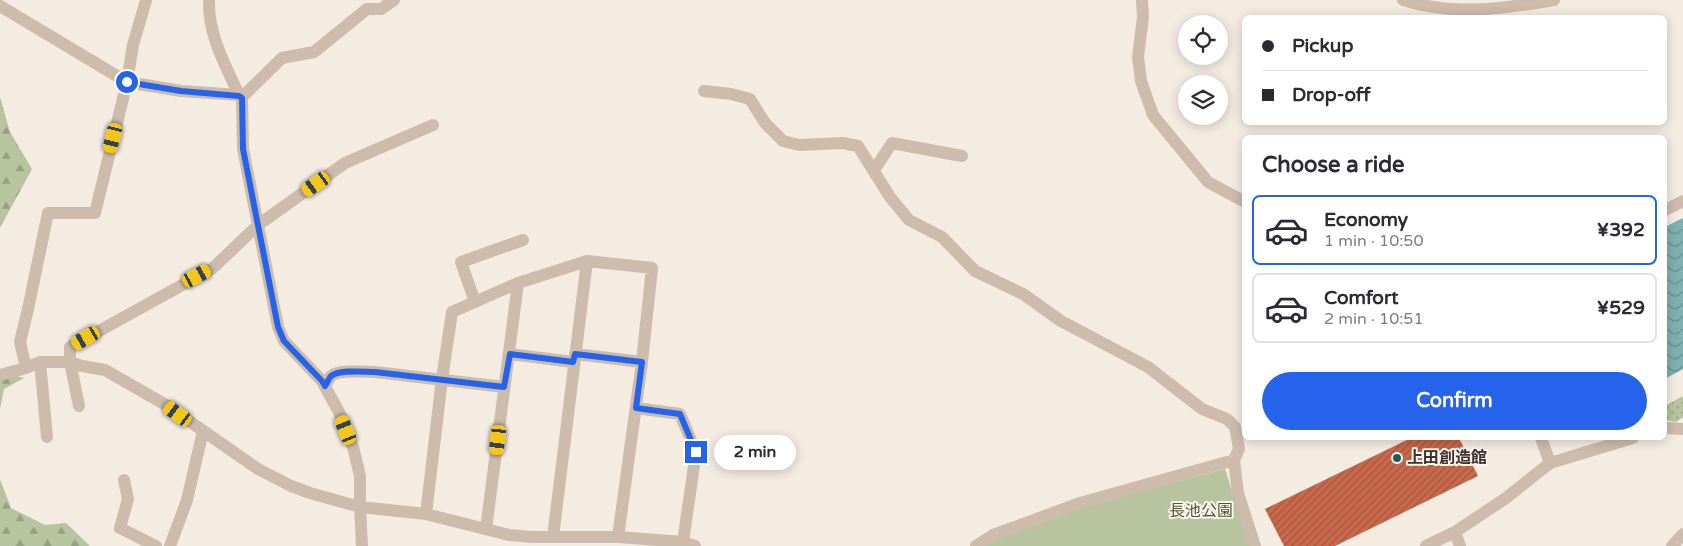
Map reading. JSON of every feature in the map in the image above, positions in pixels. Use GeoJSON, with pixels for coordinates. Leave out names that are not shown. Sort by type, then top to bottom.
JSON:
{"type":"FeatureCollection","features":[{"type":"Feature","properties":{"kind":"street"},"geometry":{"type":"LineString","coordinates":[[26,368],[20,342],[48,213],[95,213],[146,0]]}},
{"type":"Feature","properties":{"kind":"street"},"geometry":{"type":"LineString","coordinates":[[210,0],[209,15],[214,41],[240,96],[243,149],[278,327],[284,341],[322,381],[339,412],[353,447],[360,476],[362,546]]}},
{"type":"Feature","properties":{"kind":"street"},"geometry":{"type":"LineString","coordinates":[[0,6],[127,82],[181,91],[240,96],[282,58],[314,52],[367,9],[381,8],[394,0]]}},
{"type":"Feature","properties":{"kind":"street"},"geometry":{"type":"LineString","coordinates":[[1142,0],[1143,17],[1138,57],[1141,81],[1154,114],[1208,182],[1242,200]]}},
{"type":"Feature","properties":{"kind":"street"},"geometry":{"type":"LineString","coordinates":[[1403,0],[1435,8],[1464,11],[1497,9],[1554,0]]}},
{"type":"Feature","properties":{"kind":"street"},"geometry":{"type":"LineString","coordinates":[[704,91],[731,94],[750,99],[766,123],[783,141],[799,145],[843,143],[858,146],[890,197],[909,220],[942,237],[975,271],[1023,294],[1061,321],[1148,367],[1202,408],[1227,419],[1235,427],[1238,449],[1234,460],[1238,493],[1255,546]]}},
{"type":"Feature","properties":{"kind":"street"},"geometry":{"type":"LineString","coordinates":[[79,406],[70,362],[70,347],[214,268],[258,225],[345,163],[434,125]]}},
{"type":"Feature","properties":{"kind":"street"},"geometry":{"type":"LineString","coordinates":[[874,170],[892,143],[962,156]]}},
{"type":"Feature","properties":{"kind":"street"},"geometry":{"type":"LineString","coordinates":[[1667,209],[1683,200]]}},
{"type":"Feature","properties":{"kind":"street"},"geometry":{"type":"LineString","coordinates":[[475,302],[461,262],[523,240]]}},
{"type":"Feature","properties":{"kind":"street"},"geometry":{"type":"LineString","coordinates":[[553,537],[586,261]]}},
{"type":"Feature","properties":{"kind":"street"},"geometry":{"type":"LineString","coordinates":[[426,514],[452,312],[518,283],[586,261],[652,268],[642,362],[618,537]]}},
{"type":"Feature","properties":{"kind":"street"},"geometry":{"type":"LineString","coordinates":[[486,529],[518,283]]}},
{"type":"Feature","properties":{"kind":"street"},"geometry":{"type":"LineString","coordinates":[[510,354],[642,362]]}},
{"type":"Feature","properties":{"kind":"street"},"geometry":{"type":"LineString","coordinates":[[40,362],[47,437]]}},
{"type":"Feature","properties":{"kind":"street"},"geometry":{"type":"LineString","coordinates":[[0,375],[40,362],[70,362],[105,370],[166,405],[258,468],[291,486],[310,494],[360,507],[426,514],[486,529],[510,540],[553,537],[618,537],[689,544],[696,452],[680,414],[636,408]]}},
{"type":"Feature","properties":{"kind":"street"},"geometry":{"type":"LineString","coordinates":[[325,386],[332,376],[340,372],[375,372],[504,387]]}},
{"type":"Feature","properties":{"kind":"street"},"geometry":{"type":"LineString","coordinates":[[1667,428],[1683,429]]}},
{"type":"Feature","properties":{"kind":"street"},"geometry":{"type":"LineString","coordinates":[[170,546],[188,500],[202,431]]}},
{"type":"Feature","properties":{"kind":"street"},"geometry":{"type":"LineString","coordinates":[[1542,440],[1550,463]]}},
{"type":"Feature","properties":{"kind":"street"},"geometry":{"type":"LineString","coordinates":[[1426,546],[1455,532],[1506,498],[1550,463],[1626,440]]}},
{"type":"Feature","properties":{"kind":"street"},"geometry":{"type":"LineString","coordinates":[[976,546],[992,535],[1080,503],[1234,460]]}},
{"type":"Feature","properties":{"kind":"street"},"geometry":{"type":"LineString","coordinates":[[124,480],[128,499],[120,528],[156,546]]}},
{"type":"Feature","properties":{"kind":"street"},"geometry":{"type":"LineString","coordinates":[[1455,532],[1460,546]]}},
{"type":"Feature","properties":{"kind":"street"},"geometry":{"type":"LineString","coordinates":[[1672,546],[1683,534]]}},
{"type":"Feature","properties":{"kind":"green space"},"geometry":{"type":"Polygon","coordinates":[[[0,97],[10,132],[32,169],[0,228],[0,97]]]}},
{"type":"Feature","properties":{"kind":"green space"},"geometry":{"type":"Polygon","coordinates":[[[0,371],[24,378],[4,389],[0,409],[0,371]]]}},
{"type":"Feature","properties":{"kind":"green space"},"geometry":{"type":"Polygon","coordinates":[[[1683,396],[1683,417],[1676,422],[1667,420],[1667,405],[1683,396]]]}},
{"type":"Feature","properties":{"kind":"green space","name":"長池公園"},"geometry":{"type":"Polygon","coordinates":[[[1225,469],[1250,546],[983,546],[995,538],[1074,509],[1225,469]]]}},
{"type":"Feature","properties":{"kind":"green space"},"geometry":{"type":"Polygon","coordinates":[[[0,479],[11,508],[45,525],[66,523],[90,546],[0,546],[0,479]]]}},
{"type":"Feature","properties":{"kind":"water"},"geometry":{"type":"Polygon","coordinates":[[[1683,218],[1683,369],[1667,378],[1667,226],[1683,218]]]}},
{"type":"Feature","properties":{"kind":"building"},"geometry":{"type":"Polygon","coordinates":[[[1407,440],[1460,440],[1478,476],[1335,546],[1284,546],[1265,509],[1407,440]]]}},
{"type":"Feature","properties":{"kind":"place","name":"上田創造館"},"geometry":{"type":"Point","coordinates":[1397,458]}},
{"type":"Feature","properties":{"kind":"route"},"geometry":{"type":"LineString","coordinates":[[127,82],[181,91],[239,96],[242,98],[243,149],[272,305],[278,327],[284,341],[325,386],[332,376],[340,372],[375,372],[504,387],[510,354],[573,362],[575,354],[642,362],[636,408],[680,414],[696,452]]}}]}
